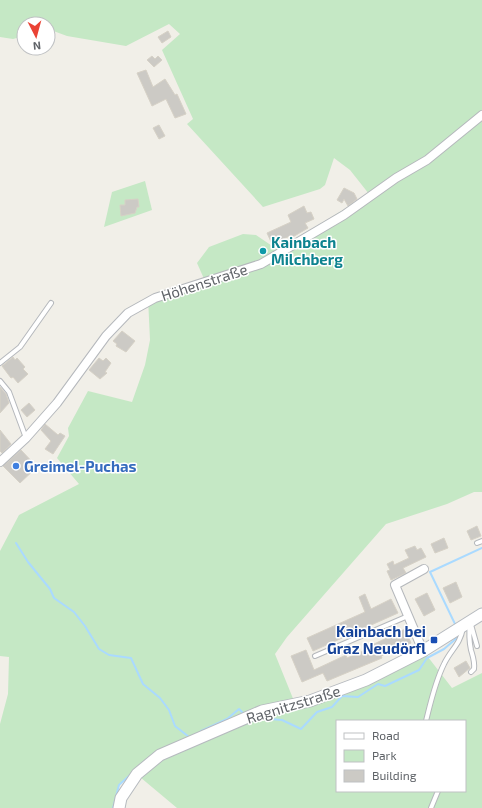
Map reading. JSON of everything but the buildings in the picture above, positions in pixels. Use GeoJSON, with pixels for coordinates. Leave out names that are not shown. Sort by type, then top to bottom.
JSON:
{"type":"FeatureCollection","features":[{"type":"Feature","properties":{"kind":"main road","name":"Ragnitzstraße"},"geometry":{"type":"LineString","coordinates":[[119,808],[121,798],[137,774],[160,755],[262,711],[310,701],[366,680],[423,651],[482,614]]}},
{"type":"Feature","properties":{"kind":"street","name":"Höhenstraße"},"geometry":{"type":"LineString","coordinates":[[0,462],[26,438],[57,403],[106,336],[128,313],[155,298],[261,264],[344,215],[396,178],[427,160],[482,115]]}},
{"type":"Feature","properties":{"kind":"street"},"geometry":{"type":"LineString","coordinates":[[423,651],[395,585],[424,569]]}},
{"type":"Feature","properties":{"kind":"lane"},"geometry":{"type":"LineString","coordinates":[[0,363],[20,347],[51,304]]}},
{"type":"Feature","properties":{"kind":"lane"},"geometry":{"type":"LineString","coordinates":[[0,381],[9,392],[26,438]]}},
{"type":"Feature","properties":{"kind":"lane"},"geometry":{"type":"LineString","coordinates":[[315,656],[408,616]]}},
{"type":"Feature","properties":{"kind":"lane"},"geometry":{"type":"LineString","coordinates":[[467,623],[477,646]]}},
{"type":"Feature","properties":{"kind":"lane"},"geometry":{"type":"LineString","coordinates":[[467,623],[475,662],[474,669],[471,672]]}},
{"type":"Feature","properties":{"kind":"lane"},"geometry":{"type":"LineString","coordinates":[[426,720],[437,678],[445,662],[461,640],[467,623]]}},
{"type":"Feature","properties":{"kind":"lane"},"geometry":{"type":"LineString","coordinates":[[431,808],[438,792]]}},
{"type":"Feature","properties":{"kind":"green space"},"geometry":{"type":"Polygon","coordinates":[[[0,0],[482,0],[482,492],[474,492],[447,504],[386,524],[287,637],[275,654],[294,701],[372,674],[421,648],[452,688],[482,673],[482,808],[177,808],[134,772],[119,785],[113,808],[0,808],[0,724],[8,694],[9,657],[0,656],[0,551],[19,515],[79,484],[57,458],[69,436],[68,428],[88,391],[132,402],[145,365],[150,340],[148,298],[205,281],[197,263],[209,247],[243,234],[256,235],[278,250],[369,194],[350,170],[334,158],[325,185],[320,189],[263,207],[187,124],[193,119],[162,50],[180,34],[169,24],[126,46],[67,36],[56,32],[56,16],[16,16],[16,38],[0,37],[0,0]]]}},
{"type":"Feature","properties":{"kind":"green space"},"geometry":{"type":"Polygon","coordinates":[[[145,181],[152,210],[104,227],[112,192],[145,181]]]}},
{"type":"Feature","properties":{"kind":"waterway"},"geometry":{"type":"LineString","coordinates":[[16,543],[28,562],[50,589],[54,598],[74,612],[85,626],[99,649],[109,655],[131,658],[143,684],[160,698],[169,710],[175,726],[189,737]]}},
{"type":"Feature","properties":{"kind":"waterway"},"geometry":{"type":"LineString","coordinates":[[455,624],[430,572],[482,548]]}},
{"type":"Feature","properties":{"kind":"waterway"},"geometry":{"type":"LineString","coordinates":[[258,718],[282,720],[301,729],[317,712],[332,707],[342,696],[358,697],[378,684],[385,686],[419,670],[427,658],[444,649],[458,637],[458,635]]}},
{"type":"Feature","properties":{"kind":"waterway"},"geometry":{"type":"LineString","coordinates":[[201,731],[227,719],[239,709],[244,714]]}},
{"type":"Feature","properties":{"kind":"waterway"},"geometry":{"type":"LineString","coordinates":[[113,808],[119,785],[130,775]]}},
{"type":"Feature","properties":{"kind":"place","name":"Kainbach Milchberg"},"geometry":{"type":"Point","coordinates":[263,251]}},
{"type":"Feature","properties":{"kind":"place","name":"Greimel-Puchas"},"geometry":{"type":"Point","coordinates":[16,466]}},
{"type":"Feature","properties":{"kind":"place","name":"Kainbach bei Graz Neudörfl"},"geometry":{"type":"Point","coordinates":[434,640]}}]}
